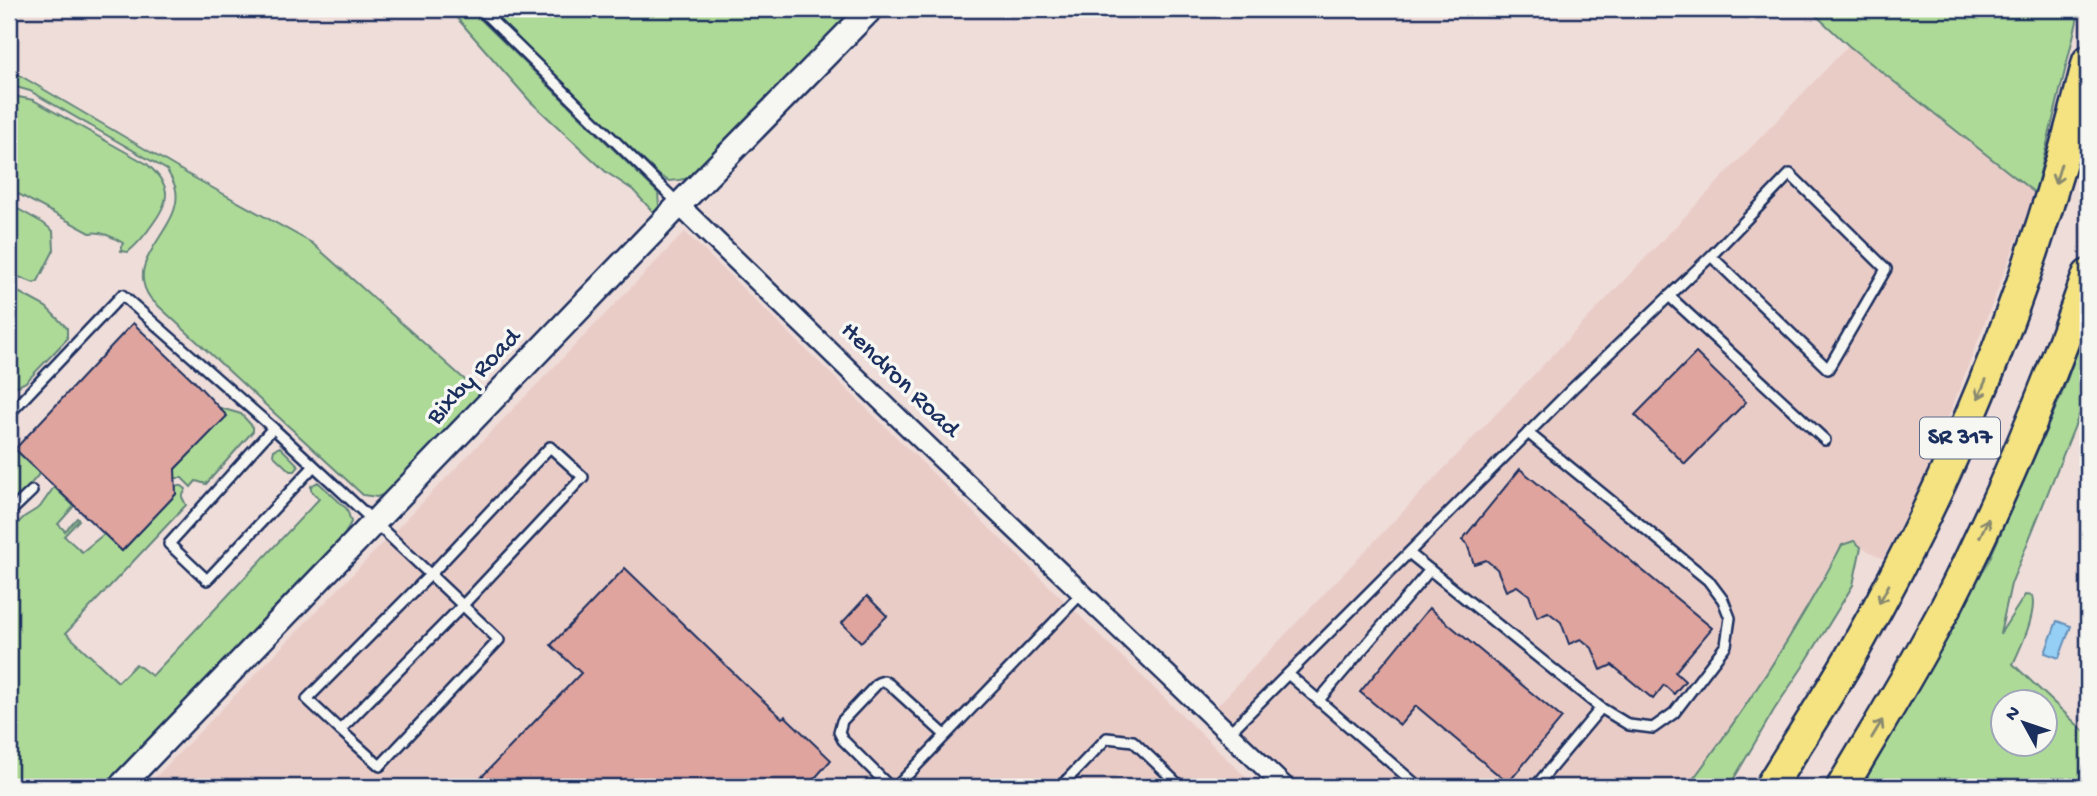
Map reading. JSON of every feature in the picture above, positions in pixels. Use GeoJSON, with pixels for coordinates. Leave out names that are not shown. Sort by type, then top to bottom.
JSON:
{"type":"FeatureCollection","features":[{"type":"Feature","properties":{"kind":"main road","name":"SR 317"},"geometry":{"type":"LineString","coordinates":[[1770,787],[1855,648],[1903,559],[1991,368],[2027,269],[2073,124],[2088,61]]}},
{"type":"Feature","properties":{"kind":"main road","name":"SR 317"},"geometry":{"type":"LineString","coordinates":[[1842,787],[1897,695],[1982,534],[2040,405],[2088,275]]}},
{"type":"Feature","properties":{"kind":"street","name":"Bixby Road"},"geometry":{"type":"LineString","coordinates":[[120,787],[871,9]]}},
{"type":"Feature","properties":{"kind":"street","name":"Hendron Road"},"geometry":{"type":"LineString","coordinates":[[679,205],[1283,786]]}},
{"type":"Feature","properties":{"kind":"lane","name":"Hendron Road"},"geometry":{"type":"LineString","coordinates":[[480,9],[679,205]]}},
{"type":"Feature","properties":{"kind":"lane"},"geometry":{"type":"LineString","coordinates":[[1229,733],[1528,433],[1711,256],[1790,174],[1886,269],[1828,369],[1711,256]]}},
{"type":"Feature","properties":{"kind":"lane"},"geometry":{"type":"LineString","coordinates":[[9,414],[122,295],[273,428],[431,573],[463,606],[499,640],[380,766],[340,730],[307,699],[431,573],[550,447],[583,477],[463,606],[340,730]]}},
{"type":"Feature","properties":{"kind":"lane"},"geometry":{"type":"LineString","coordinates":[[1669,296],[1825,440]]}},
{"type":"Feature","properties":{"kind":"lane"},"geometry":{"type":"LineString","coordinates":[[273,428],[169,544],[207,580],[314,466]]}},
{"type":"Feature","properties":{"kind":"lane"},"geometry":{"type":"LineString","coordinates":[[1409,553],[1601,708],[1629,725],[1653,728],[1674,713],[1726,645],[1730,618],[1723,600],[1708,580],[1528,433]]}},
{"type":"Feature","properties":{"kind":"lane"},"geometry":{"type":"LineString","coordinates":[[9,513],[32,491]]}},
{"type":"Feature","properties":{"kind":"lane"},"geometry":{"type":"LineString","coordinates":[[1319,700],[1430,570]]}},
{"type":"Feature","properties":{"kind":"lane"},"geometry":{"type":"LineString","coordinates":[[896,787],[1082,593]]}},
{"type":"Feature","properties":{"kind":"lane"},"geometry":{"type":"LineString","coordinates":[[1288,674],[1419,787]]}},
{"type":"Feature","properties":{"kind":"lane"},"geometry":{"type":"LineString","coordinates":[[890,787],[843,740],[839,732],[842,720],[878,683],[884,681],[889,684],[945,735]]}},
{"type":"Feature","properties":{"kind":"lane"},"geometry":{"type":"LineString","coordinates":[[1535,787],[1601,708]]}},
{"type":"Feature","properties":{"kind":"lane"},"geometry":{"type":"LineString","coordinates":[[1060,787],[1107,738],[1133,741],[1181,787]]}},
{"type":"Feature","properties":{"kind":"shaded area"},"geometry":{"type":"Polygon","coordinates":[[[1848,46],[2035,193],[1921,488],[1883,559],[1854,541],[1841,545],[1796,626],[1714,752],[1687,787],[1296,787],[1214,709],[1848,46]]]}},
{"type":"Feature","properties":{"kind":"shaded area"},"geometry":{"type":"Polygon","coordinates":[[[685,232],[1256,787],[146,787],[685,232]]]}},
{"type":"Feature","properties":{"kind":"green space"},"geometry":{"type":"Polygon","coordinates":[[[449,9],[470,9],[658,193],[659,206],[654,213],[633,190],[606,172],[530,101],[449,9]]]}},
{"type":"Feature","properties":{"kind":"green space"},"geometry":{"type":"Polygon","coordinates":[[[486,9],[846,9],[844,21],[696,173],[689,178],[669,181],[659,175],[486,9]]]}},
{"type":"Feature","properties":{"kind":"green space"},"geometry":{"type":"Polygon","coordinates":[[[1809,9],[2080,9],[2035,193],[1849,46],[1809,9]]]}},
{"type":"Feature","properties":{"kind":"green space"},"geometry":{"type":"Polygon","coordinates":[[[9,69],[191,176],[312,243],[483,396],[392,491],[377,497],[363,495],[151,299],[144,284],[143,271],[176,205],[175,187],[167,170],[30,91],[9,85],[9,69]]]}},
{"type":"Feature","properties":{"kind":"green space"},"geometry":{"type":"Polygon","coordinates":[[[9,95],[33,100],[147,164],[160,178],[166,192],[164,205],[145,234],[128,252],[121,251],[123,243],[102,234],[90,233],[9,189],[9,95]]]}},
{"type":"Feature","properties":{"kind":"green space"},"geometry":{"type":"Polygon","coordinates":[[[9,204],[53,231],[54,250],[38,281],[34,283],[9,273],[9,204]]]}},
{"type":"Feature","properties":{"kind":"green space"},"geometry":{"type":"Polygon","coordinates":[[[9,287],[46,307],[67,328],[67,339],[26,382],[18,386],[9,385],[9,287]]]}},
{"type":"Feature","properties":{"kind":"green space"},"geometry":{"type":"Polygon","coordinates":[[[2088,322],[2088,393],[2011,584],[2000,634],[2025,595],[2032,596],[2030,621],[2013,664],[2038,688],[1988,688],[1988,758],[2058,758],[2058,707],[2088,735],[2088,787],[1861,787],[1989,560],[2061,396],[2088,322]]]}},
{"type":"Feature","properties":{"kind":"green space"},"geometry":{"type":"Polygon","coordinates":[[[217,407],[241,414],[253,427],[253,431],[206,484],[196,481],[191,487],[182,478],[175,478],[172,472],[226,416],[217,407]]]}},
{"type":"Feature","properties":{"kind":"green space"},"geometry":{"type":"Polygon","coordinates":[[[9,444],[40,473],[24,492],[9,502],[9,444]]]}},
{"type":"Feature","properties":{"kind":"green space"},"geometry":{"type":"Polygon","coordinates":[[[280,447],[299,466],[295,471],[290,471],[273,455],[274,450],[280,447]]]}},
{"type":"Feature","properties":{"kind":"green space"},"geometry":{"type":"Polygon","coordinates":[[[318,482],[347,509],[351,522],[344,536],[346,538],[107,787],[9,787],[9,532],[24,517],[40,507],[54,487],[74,506],[58,524],[65,531],[77,518],[79,520],[64,536],[82,552],[104,534],[122,551],[176,494],[173,489],[175,486],[186,489],[182,497],[186,505],[66,633],[118,682],[136,664],[152,676],[319,499],[311,490],[311,486],[318,482]]]}},
{"type":"Feature","properties":{"kind":"green space"},"geometry":{"type":"Polygon","coordinates":[[[1854,541],[1861,547],[1853,585],[1729,787],[1687,787],[1769,669],[1842,545],[1854,541]]]}},
{"type":"Feature","properties":{"kind":"water"},"geometry":{"type":"Polygon","coordinates":[[[2057,621],[2071,626],[2059,658],[2045,653],[2057,621]]]}},
{"type":"Feature","properties":{"kind":"building"},"geometry":{"type":"Polygon","coordinates":[[[133,323],[227,416],[175,469],[176,494],[122,551],[15,449],[133,323]]]}},
{"type":"Feature","properties":{"kind":"building"},"geometry":{"type":"Polygon","coordinates":[[[1696,353],[1746,402],[1685,464],[1635,415],[1696,353]]]}},
{"type":"Feature","properties":{"kind":"building"},"geometry":{"type":"Polygon","coordinates":[[[1520,469],[1712,628],[1675,672],[1685,681],[1674,694],[1664,685],[1653,699],[1612,665],[1601,670],[1592,648],[1581,639],[1569,644],[1561,622],[1548,612],[1537,617],[1529,595],[1517,586],[1506,591],[1497,569],[1486,560],[1474,564],[1467,544],[1462,540],[1520,469]]]}},
{"type":"Feature","properties":{"kind":"building"},"geometry":{"type":"Polygon","coordinates":[[[625,568],[744,683],[782,718],[785,716],[831,760],[807,787],[472,787],[581,673],[551,645],[625,568]]]}},
{"type":"Feature","properties":{"kind":"building"},"geometry":{"type":"Polygon","coordinates":[[[867,596],[887,616],[861,642],[842,623],[867,596]]]}},
{"type":"Feature","properties":{"kind":"building"},"geometry":{"type":"Polygon","coordinates":[[[1429,608],[1562,718],[1508,783],[1416,706],[1400,725],[1360,692],[1429,608]]]}}]}
